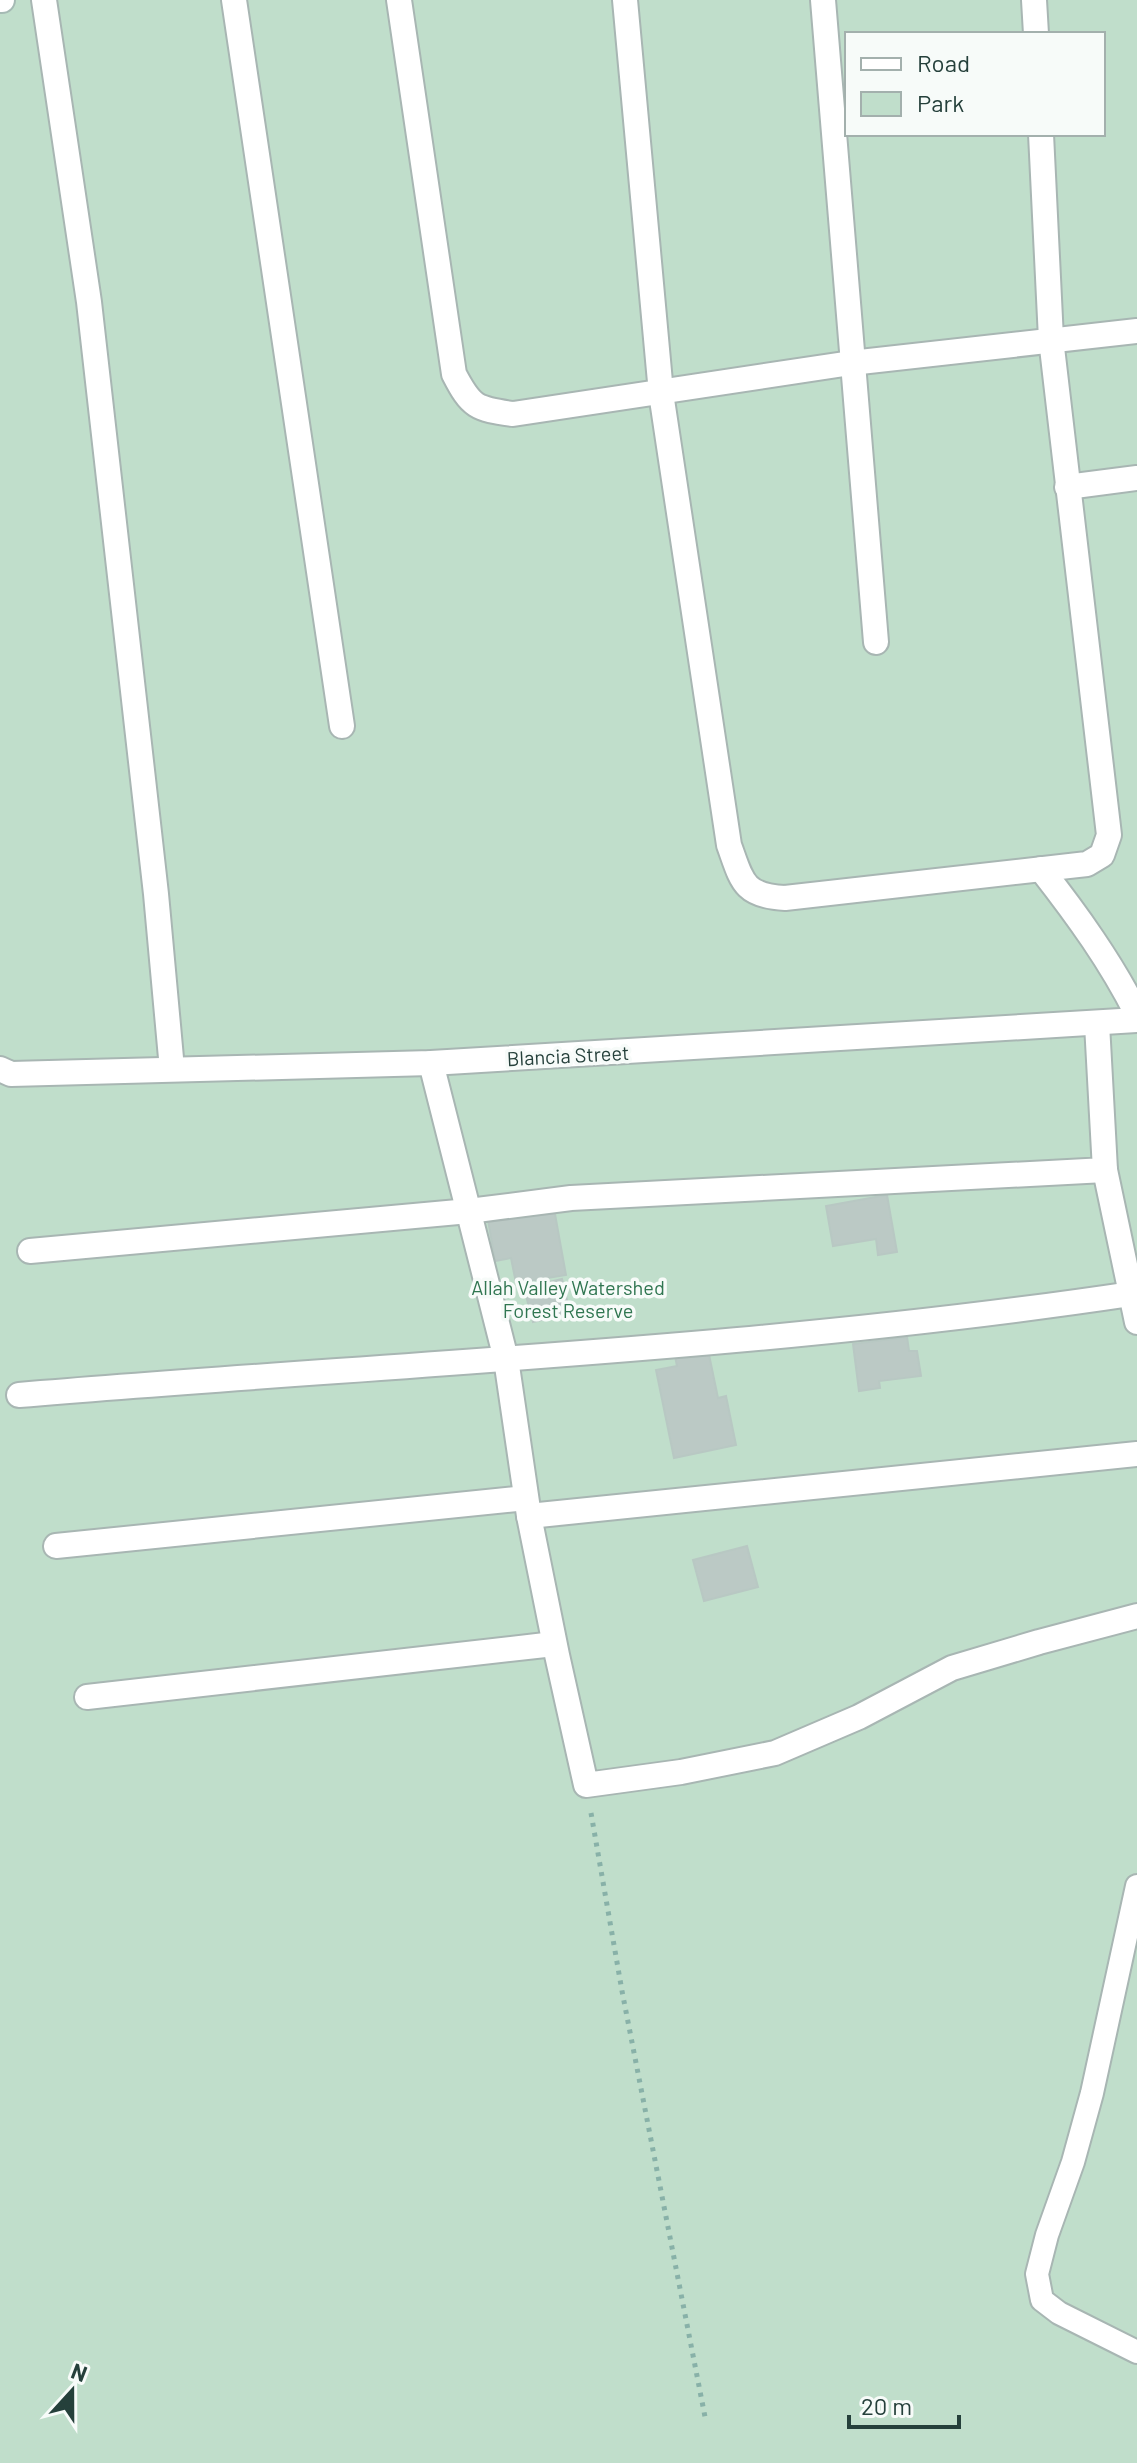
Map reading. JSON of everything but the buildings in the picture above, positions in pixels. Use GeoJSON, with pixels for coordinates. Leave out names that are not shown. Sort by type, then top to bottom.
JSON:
{"type":"FeatureCollection","features":[{"type":"Feature","properties":{"kind":"street"},"geometry":{"type":"LineString","coordinates":[[44,0],[89,302],[156,894],[172,1069]]}},
{"type":"Feature","properties":{"kind":"street"},"geometry":{"type":"LineString","coordinates":[[234,0],[342,726]]}},
{"type":"Feature","properties":{"kind":"street"},"geometry":{"type":"LineString","coordinates":[[399,0],[454,374],[465,396],[483,410],[513,414],[851,363],[1137,331]]}},
{"type":"Feature","properties":{"kind":"street"},"geometry":{"type":"LineString","coordinates":[[625,0],[661,393],[729,845],[741,878],[764,897],[785,898],[1087,864],[1102,855],[1109,835],[1051,339],[1041,136]]}},
{"type":"Feature","properties":{"kind":"street"},"geometry":{"type":"LineString","coordinates":[[823,0],[876,642]]}},
{"type":"Feature","properties":{"kind":"street"},"geometry":{"type":"LineString","coordinates":[[1034,0],[1036,32]]}},
{"type":"Feature","properties":{"kind":"street"},"geometry":{"type":"LineString","coordinates":[[1067,487],[1137,478]]}},
{"type":"Feature","properties":{"kind":"street"},"geometry":{"type":"LineString","coordinates":[[1041,869],[1078,916],[1124,987],[1137,1017]]}},
{"type":"Feature","properties":{"kind":"street","name":"Blancia Street"},"geometry":{"type":"LineString","coordinates":[[0,1069],[11,1074],[431,1063],[1097,1024],[1137,1017]]}},
{"type":"Feature","properties":{"kind":"street"},"geometry":{"type":"LineString","coordinates":[[1097,1024],[1105,1170],[1137,1322]]}},
{"type":"Feature","properties":{"kind":"street"},"geometry":{"type":"LineString","coordinates":[[431,1063],[506,1359],[528,1507],[554,1644],[586,1785],[681,1772],[775,1753],[859,1717],[952,1668],[1137,1616]]}},
{"type":"Feature","properties":{"kind":"street"},"geometry":{"type":"LineString","coordinates":[[30,1251],[469,1211],[571,1198],[1105,1170]]}},
{"type":"Feature","properties":{"kind":"street"},"geometry":{"type":"LineString","coordinates":[[19,1395],[506,1359],[929,1322],[1131,1294]]}},
{"type":"Feature","properties":{"kind":"street"},"geometry":{"type":"LineString","coordinates":[[56,1546],[1137,1454]]}},
{"type":"Feature","properties":{"kind":"street"},"geometry":{"type":"LineString","coordinates":[[87,1697],[554,1644]]}},
{"type":"Feature","properties":{"kind":"lane"},"geometry":{"type":"LineString","coordinates":[[1137,1886],[1092,2093],[1037,2274],[1042,2300],[1059,2313],[1137,2352]]}},
{"type":"Feature","properties":{"kind":"path"},"geometry":{"type":"LineString","coordinates":[[586,1785],[622,1991],[706,2422]]}},
{"type":"Feature","properties":{"kind":"green space","name":"Allah Valley Watershed Forest Reserve"},"geometry":{"type":"Polygon","coordinates":[[[0,0],[1137,0],[1137,2463],[0,2463],[0,0]]]}}]}
